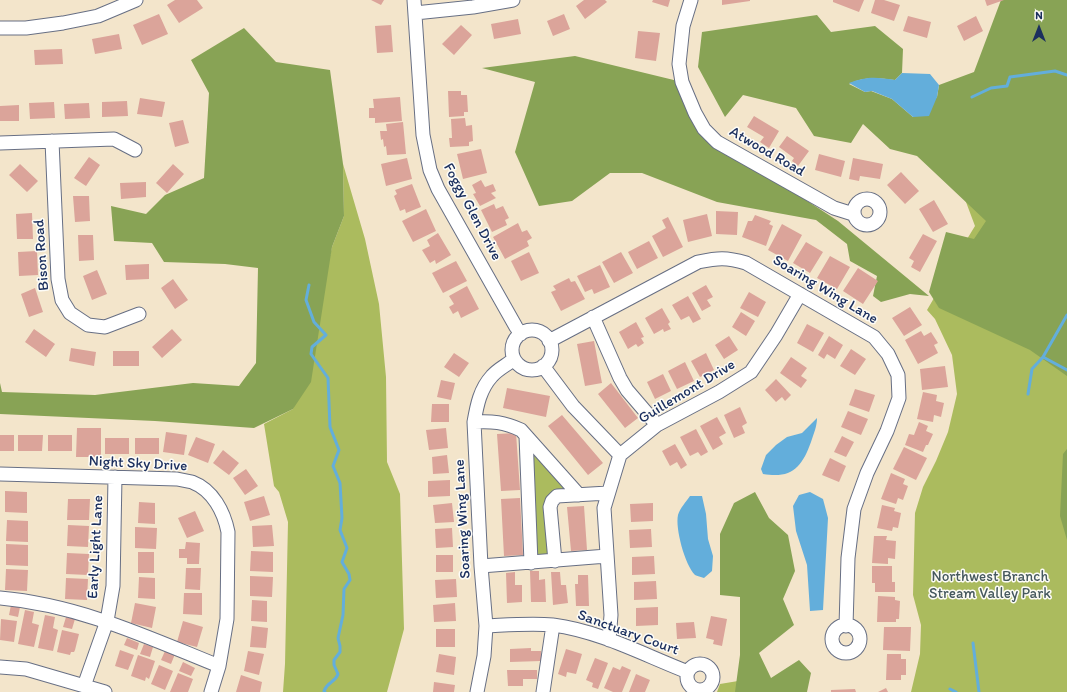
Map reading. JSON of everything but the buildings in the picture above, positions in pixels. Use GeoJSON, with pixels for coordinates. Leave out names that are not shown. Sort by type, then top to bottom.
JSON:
{"type":"FeatureCollection","features":[{"type":"Feature","properties":{"kind":"street"},"geometry":{"type":"LineString","coordinates":[[0,28],[26,28],[63,24],[98,16],[136,0]]}},
{"type":"Feature","properties":{"kind":"street","name":"Foggy Glen Drive"},"geometry":{"type":"LineString","coordinates":[[414,0],[423,135],[430,170],[438,189],[521,334]]}},
{"type":"Feature","properties":{"kind":"street"},"geometry":{"type":"LineString","coordinates":[[415,13],[473,8],[513,0]]}},
{"type":"Feature","properties":{"kind":"street","name":"Atwood Road"},"geometry":{"type":"LineString","coordinates":[[692,0],[683,26],[679,64],[682,82],[695,113],[704,129],[717,142],[834,208],[853,214]]}},
{"type":"Feature","properties":{"kind":"street"},"geometry":{"type":"LineString","coordinates":[[0,144],[114,139],[135,150]]}},
{"type":"Feature","properties":{"kind":"street","name":"Bison Road"},"geometry":{"type":"LineString","coordinates":[[52,142],[58,279],[62,300],[70,313],[88,325],[105,327],[139,314]]}},
{"type":"Feature","properties":{"kind":"street","name":"Soaring Wing Lane"},"geometry":{"type":"LineString","coordinates":[[549,340],[698,262],[717,258],[733,259],[746,263],[874,337],[888,354],[898,375],[899,398],[887,431],[867,473],[854,509],[848,558],[846,626]]}},
{"type":"Feature","properties":{"kind":"street","name":"Guillemont Drive"},"geometry":{"type":"LineString","coordinates":[[620,455],[657,425],[718,392],[750,372],[776,335],[800,294]]}},
{"type":"Feature","properties":{"kind":"street"},"geometry":{"type":"LineString","coordinates":[[593,317],[620,378],[627,390],[657,425]]}},
{"type":"Feature","properties":{"kind":"street"},"geometry":{"type":"LineString","coordinates":[[534,330],[549,340],[552,352],[547,362],[543,366],[530,370],[518,364],[514,359],[512,353],[514,342],[521,334],[534,330]]}},
{"type":"Feature","properties":{"kind":"street","name":"Soaring Wing Lane"},"geometry":{"type":"LineString","coordinates":[[477,692],[484,656],[486,626],[481,566],[474,422],[476,405],[482,389],[492,375],[514,359]]}},
{"type":"Feature","properties":{"kind":"street"},"geometry":{"type":"LineString","coordinates":[[543,366],[573,406],[620,455],[604,508],[611,615],[609,640]]}},
{"type":"Feature","properties":{"kind":"street"},"geometry":{"type":"LineString","coordinates":[[474,422],[490,421],[509,424],[521,430],[579,495]]}},
{"type":"Feature","properties":{"kind":"street"},"geometry":{"type":"LineString","coordinates":[[526,436],[531,563]]}},
{"type":"Feature","properties":{"kind":"street","name":"Night Sky Drive"},"geometry":{"type":"LineString","coordinates":[[0,474],[177,479],[193,483],[206,490],[221,510],[226,521],[228,532],[227,619],[219,666],[211,692]]}},
{"type":"Feature","properties":{"kind":"street","name":"Early Light Lane"},"geometry":{"type":"LineString","coordinates":[[84,686],[107,621],[113,586],[115,477]]}},
{"type":"Feature","properties":{"kind":"street"},"geometry":{"type":"LineString","coordinates":[[555,561],[550,507],[552,500],[557,496],[608,493]]}},
{"type":"Feature","properties":{"kind":"street"},"geometry":{"type":"LineString","coordinates":[[481,566],[607,556]]}},
{"type":"Feature","properties":{"kind":"street"},"geometry":{"type":"LineString","coordinates":[[0,598],[25,600],[54,606],[107,621],[219,666]]}},
{"type":"Feature","properties":{"kind":"street","name":"Sanctuary Court"},"geometry":{"type":"LineString","coordinates":[[486,626],[522,624],[552,625],[580,630],[688,672]]}},
{"type":"Feature","properties":{"kind":"street"},"geometry":{"type":"LineString","coordinates":[[543,692],[552,625]]}},
{"type":"Feature","properties":{"kind":"street"},"geometry":{"type":"LineString","coordinates":[[0,658],[19,668]]}},
{"type":"Feature","properties":{"kind":"street"},"geometry":{"type":"LineString","coordinates":[[0,667],[26,669],[105,692]]}},
{"type":"Feature","properties":{"kind":"green space"},"geometry":{"type":"Polygon","coordinates":[[[1001,0],[1067,0],[1067,376],[1030,350],[939,308],[929,292],[946,232],[974,239],[986,221],[917,156],[890,149],[863,124],[851,143],[814,136],[796,108],[743,95],[725,117],[698,67],[702,32],[817,15],[831,32],[875,26],[903,49],[902,73],[895,80],[877,78],[855,81],[849,84],[865,92],[871,91],[892,99],[913,117],[937,97],[939,85],[974,72],[1001,0]]]}},
{"type":"Feature","properties":{"kind":"green space","name":"Northwest Branch Stream Valley Park"},"geometry":{"type":"Polygon","coordinates":[[[1067,0],[1067,692],[911,692],[920,654],[921,625],[913,595],[915,513],[923,487],[948,432],[957,394],[952,355],[935,319],[927,310],[941,286],[939,285],[975,226],[951,162],[1067,0]]]}},
{"type":"Feature","properties":{"kind":"green space"},"geometry":{"type":"Polygon","coordinates":[[[244,28],[276,62],[330,70],[343,164],[344,216],[332,247],[311,382],[293,409],[254,428],[155,421],[0,414],[0,383],[2,392],[95,395],[193,383],[239,386],[256,363],[258,268],[225,264],[164,262],[152,243],[114,241],[111,206],[146,214],[165,195],[204,178],[209,93],[191,60],[244,28]]]}},
{"type":"Feature","properties":{"kind":"green space"},"geometry":{"type":"Polygon","coordinates":[[[575,56],[682,82],[717,142],[838,221],[929,296],[910,294],[881,302],[873,296],[877,276],[850,261],[847,244],[816,220],[717,202],[642,173],[610,173],[572,201],[539,206],[515,152],[535,82],[482,68],[575,56]]]}},
{"type":"Feature","properties":{"kind":"green space"},"geometry":{"type":"Polygon","coordinates":[[[343,164],[365,239],[379,304],[386,377],[387,462],[400,494],[404,629],[387,692],[283,692],[288,522],[279,492],[274,486],[264,424],[293,409],[332,247],[344,216],[343,164]]]}},
{"type":"Feature","properties":{"kind":"green space"},"geometry":{"type":"Polygon","coordinates":[[[1067,449],[1067,540],[1060,516],[1063,454],[1067,449]]]}},
{"type":"Feature","properties":{"kind":"green space"},"geometry":{"type":"Polygon","coordinates":[[[534,454],[567,486],[566,491],[556,494],[548,553],[544,557],[538,556],[536,549],[534,454]]]}},
{"type":"Feature","properties":{"kind":"green space"},"geometry":{"type":"Polygon","coordinates":[[[755,492],[769,518],[788,535],[795,571],[783,599],[794,625],[759,653],[771,678],[799,660],[811,673],[807,692],[735,692],[740,655],[740,597],[720,595],[720,534],[734,503],[755,492]]]}},
{"type":"Feature","properties":{"kind":"green space"},"geometry":{"type":"Polygon","coordinates":[[[744,680],[770,692],[717,692],[720,684],[744,680]]]}},
{"type":"Feature","properties":{"kind":"water"},"geometry":{"type":"Polygon","coordinates":[[[902,73],[930,74],[939,85],[937,97],[929,116],[913,117],[892,99],[872,91],[865,92],[849,83],[861,79],[872,78],[895,80],[902,73]]]}},
{"type":"Feature","properties":{"kind":"water"},"geometry":{"type":"Polygon","coordinates":[[[817,418],[816,427],[808,451],[800,464],[789,473],[781,475],[763,474],[761,469],[766,455],[787,437],[802,433],[817,418]]]}},
{"type":"Feature","properties":{"kind":"water"},"geometry":{"type":"Polygon","coordinates":[[[810,492],[823,499],[828,518],[823,610],[810,611],[807,565],[796,531],[793,506],[799,495],[810,492]]]}},
{"type":"Feature","properties":{"kind":"water"},"geometry":{"type":"Polygon","coordinates":[[[690,496],[702,496],[706,514],[708,539],[713,556],[712,571],[704,578],[695,575],[691,570],[684,555],[679,537],[677,521],[678,515],[690,496]]]}},
{"type":"Feature","properties":{"kind":"waterway"},"geometry":{"type":"LineString","coordinates":[[972,97],[991,88],[1007,86],[1010,77],[1055,71],[1067,75]]}},
{"type":"Feature","properties":{"kind":"waterway"},"geometry":{"type":"LineString","coordinates":[[309,285],[306,300],[314,322],[326,335],[312,347],[311,354],[328,378],[330,427],[339,450],[333,466],[340,483],[342,518],[340,530],[347,548],[342,562],[349,574],[350,580],[344,589],[343,615],[338,638],[340,652],[334,660],[334,665],[338,674],[326,688],[324,691],[325,692]]}},
{"type":"Feature","properties":{"kind":"waterway"},"geometry":{"type":"LineString","coordinates":[[1067,315],[1043,357],[1067,370]]}},
{"type":"Feature","properties":{"kind":"waterway"},"geometry":{"type":"LineString","coordinates":[[1028,394],[1032,369],[1043,357]]}},
{"type":"Feature","properties":{"kind":"waterway"},"geometry":{"type":"LineString","coordinates":[[973,643],[979,692]]}},
{"type":"Feature","properties":{"kind":"waterway"},"geometry":{"type":"LineString","coordinates":[[950,689],[956,692]]}}]}
